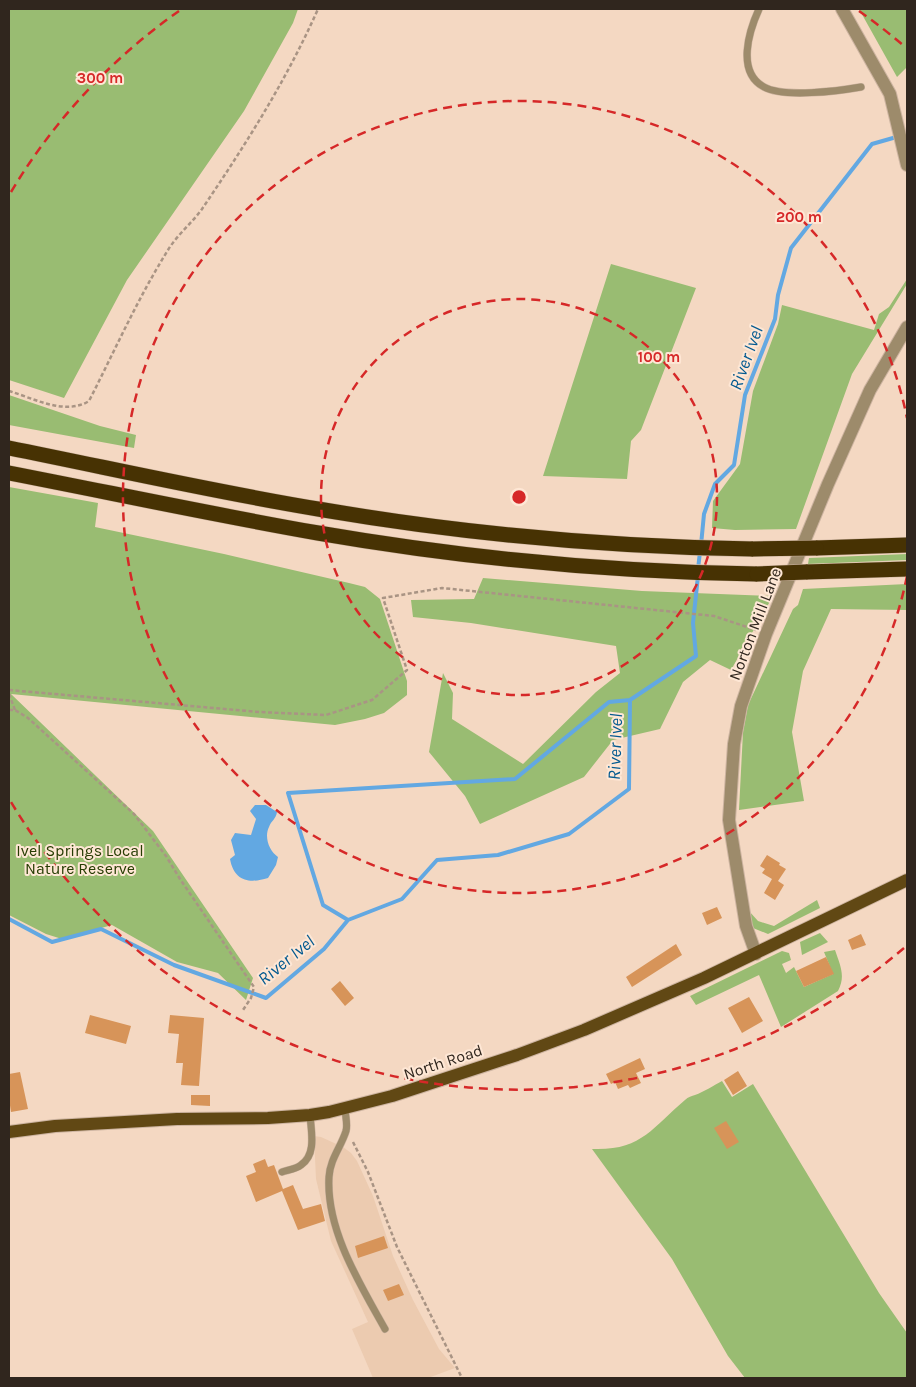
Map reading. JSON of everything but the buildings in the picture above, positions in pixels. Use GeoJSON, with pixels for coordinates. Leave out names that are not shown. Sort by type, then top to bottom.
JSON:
{"type":"FeatureCollection","features":[{"type":"Feature","properties":{"kind":"highway"},"geometry":{"type":"LineString","coordinates":[[9,448],[324,510],[410,524],[490,534],[660,547],[753,549],[907,545]]}},
{"type":"Feature","properties":{"kind":"highway"},"geometry":{"type":"LineString","coordinates":[[9,473],[319,534],[422,549],[577,566],[668,572],[757,574],[907,568]]}},
{"type":"Feature","properties":{"kind":"main road","name":"North Road"},"geometry":{"type":"LineString","coordinates":[[9,1132],[55,1126],[177,1119],[268,1118],[310,1114],[345,1108],[400,1094],[576,1034],[756,954],[907,880]]}},
{"type":"Feature","properties":{"kind":"street"},"geometry":{"type":"LineString","coordinates":[[842,9],[890,94],[907,165]]}},
{"type":"Feature","properties":{"kind":"street","name":"Norton Mill Lane"},"geometry":{"type":"LineString","coordinates":[[756,954],[746,926],[728,820],[734,744],[740,716],[766,634],[828,484],[870,390],[907,327]]}},
{"type":"Feature","properties":{"kind":"lane"},"geometry":{"type":"LineString","coordinates":[[759,9],[751,29],[747,55],[753,77],[759,83],[766,88],[776,91],[800,92],[828,92],[861,87]]}},
{"type":"Feature","properties":{"kind":"lane"},"geometry":{"type":"LineString","coordinates":[[345,1108],[346,1129],[333,1157],[329,1177],[332,1206],[337,1232],[349,1263],[384,1329]]}},
{"type":"Feature","properties":{"kind":"lane"},"geometry":{"type":"LineString","coordinates":[[282,1172],[300,1166],[311,1152],[310,1114]]}},
{"type":"Feature","properties":{"kind":"path"},"geometry":{"type":"LineString","coordinates":[[9,391],[48,403],[69,407],[82,405],[89,401],[170,247],[197,216],[250,137],[281,86],[318,9]]}},
{"type":"Feature","properties":{"kind":"path"},"geometry":{"type":"LineString","coordinates":[[15,710],[9,692],[259,712],[326,715],[372,700],[407,670],[383,598],[442,588],[714,616],[766,634]]}},
{"type":"Feature","properties":{"kind":"path"},"geometry":{"type":"LineString","coordinates":[[9,710],[15,710],[28,718],[134,814],[166,856],[254,987],[251,998],[243,1010]]}},
{"type":"Feature","properties":{"kind":"path"},"geometry":{"type":"LineString","coordinates":[[346,1129],[368,1172],[397,1248],[462,1378]]}},
{"type":"Feature","properties":{"kind":"shaded area"},"geometry":{"type":"Polygon","coordinates":[[[314,1136],[321,1137],[343,1147],[357,1161],[373,1196],[393,1256],[413,1300],[439,1349],[455,1368],[428,1378],[373,1378],[352,1329],[368,1322],[331,1241],[316,1179],[314,1136]]]}},
{"type":"Feature","properties":{"kind":"green space"},"geometry":{"type":"Polygon","coordinates":[[[9,9],[298,9],[293,23],[244,111],[127,280],[64,398],[9,380],[9,9]]]}},
{"type":"Feature","properties":{"kind":"green space"},"geometry":{"type":"Polygon","coordinates":[[[859,9],[907,9],[907,67],[897,77],[859,9]]]}},
{"type":"Feature","properties":{"kind":"green space"},"geometry":{"type":"Polygon","coordinates":[[[611,264],[696,288],[641,430],[631,441],[627,479],[543,476],[611,264]]]}},
{"type":"Feature","properties":{"kind":"green space"},"geometry":{"type":"Polygon","coordinates":[[[907,279],[907,284],[852,374],[796,529],[735,530],[712,528],[713,501],[740,464],[753,391],[778,324],[782,305],[874,330],[879,314],[889,307],[907,279]]]}},
{"type":"Feature","properties":{"kind":"green space"},"geometry":{"type":"Polygon","coordinates":[[[9,395],[100,426],[136,435],[134,448],[9,425],[9,395]]]}},
{"type":"Feature","properties":{"kind":"green space","name":"Ivel Springs Local Nature Reserve"},"geometry":{"type":"Polygon","coordinates":[[[9,487],[98,503],[95,527],[224,554],[365,587],[380,599],[407,681],[407,695],[384,713],[365,719],[335,725],[11,694],[153,831],[253,978],[246,1000],[218,973],[177,962],[112,925],[62,939],[46,934],[9,915],[9,487]]]}},
{"type":"Feature","properties":{"kind":"green space"},"geometry":{"type":"Polygon","coordinates":[[[907,554],[907,560],[808,564],[809,558],[907,554]]]}},
{"type":"Feature","properties":{"kind":"green space"},"geometry":{"type":"Polygon","coordinates":[[[483,578],[642,591],[773,596],[731,670],[710,660],[683,682],[660,729],[613,740],[584,777],[480,824],[465,796],[429,752],[443,673],[453,693],[452,719],[523,764],[596,692],[620,673],[616,646],[471,623],[413,617],[411,600],[474,599],[483,578]]]}},
{"type":"Feature","properties":{"kind":"green space"},"geometry":{"type":"Polygon","coordinates":[[[907,584],[907,610],[831,609],[803,671],[792,732],[804,801],[739,810],[743,732],[748,705],[793,609],[798,605],[803,589],[907,584]]]}},
{"type":"Feature","properties":{"kind":"green space"},"geometry":{"type":"Polygon","coordinates":[[[817,900],[820,908],[768,934],[753,928],[750,921],[749,911],[758,921],[774,926],[817,900]]]}},
{"type":"Feature","properties":{"kind":"green space"},"geometry":{"type":"Polygon","coordinates":[[[820,933],[828,942],[802,955],[800,942],[820,933]]]}},
{"type":"Feature","properties":{"kind":"green space"},"geometry":{"type":"Polygon","coordinates":[[[835,950],[842,975],[838,991],[781,1027],[759,975],[696,1005],[690,996],[782,951],[789,953],[791,960],[782,964],[786,973],[794,967],[804,987],[833,974],[824,952],[835,950]]]}},
{"type":"Feature","properties":{"kind":"green space"},"geometry":{"type":"Polygon","coordinates":[[[722,1081],[732,1097],[753,1084],[879,1293],[907,1333],[907,1378],[745,1378],[728,1356],[672,1259],[592,1149],[609,1149],[634,1142],[654,1128],[687,1098],[722,1081]]]}},
{"type":"Feature","properties":{"kind":"water"},"geometry":{"type":"Polygon","coordinates":[[[255,805],[266,805],[277,812],[270,825],[267,839],[270,848],[278,857],[276,865],[268,878],[255,881],[243,879],[239,876],[235,872],[230,859],[235,855],[231,840],[235,833],[251,835],[256,819],[250,811],[255,805]]]}},
{"type":"Feature","properties":{"kind":"waterway","name":"River Ivel"},"geometry":{"type":"LineString","coordinates":[[701,545],[704,514],[715,484],[734,465],[745,395],[775,319],[778,295],[791,248],[872,144],[907,134]]}},
{"type":"Feature","properties":{"kind":"waterway","name":"River Ivel"},"geometry":{"type":"LineString","coordinates":[[698,569],[700,552]]}},
{"type":"Feature","properties":{"kind":"waterway","name":"River Ivel"},"geometry":{"type":"LineString","coordinates":[[9,919],[52,942],[101,929],[174,965],[266,998],[324,949],[348,920],[402,899],[437,860],[498,855],[569,834],[629,789],[630,700],[696,656],[693,623],[698,576]]}},
{"type":"Feature","properties":{"kind":"waterway"},"geometry":{"type":"LineString","coordinates":[[348,920],[323,905],[288,793],[515,779],[609,702],[630,700]]}}]}
